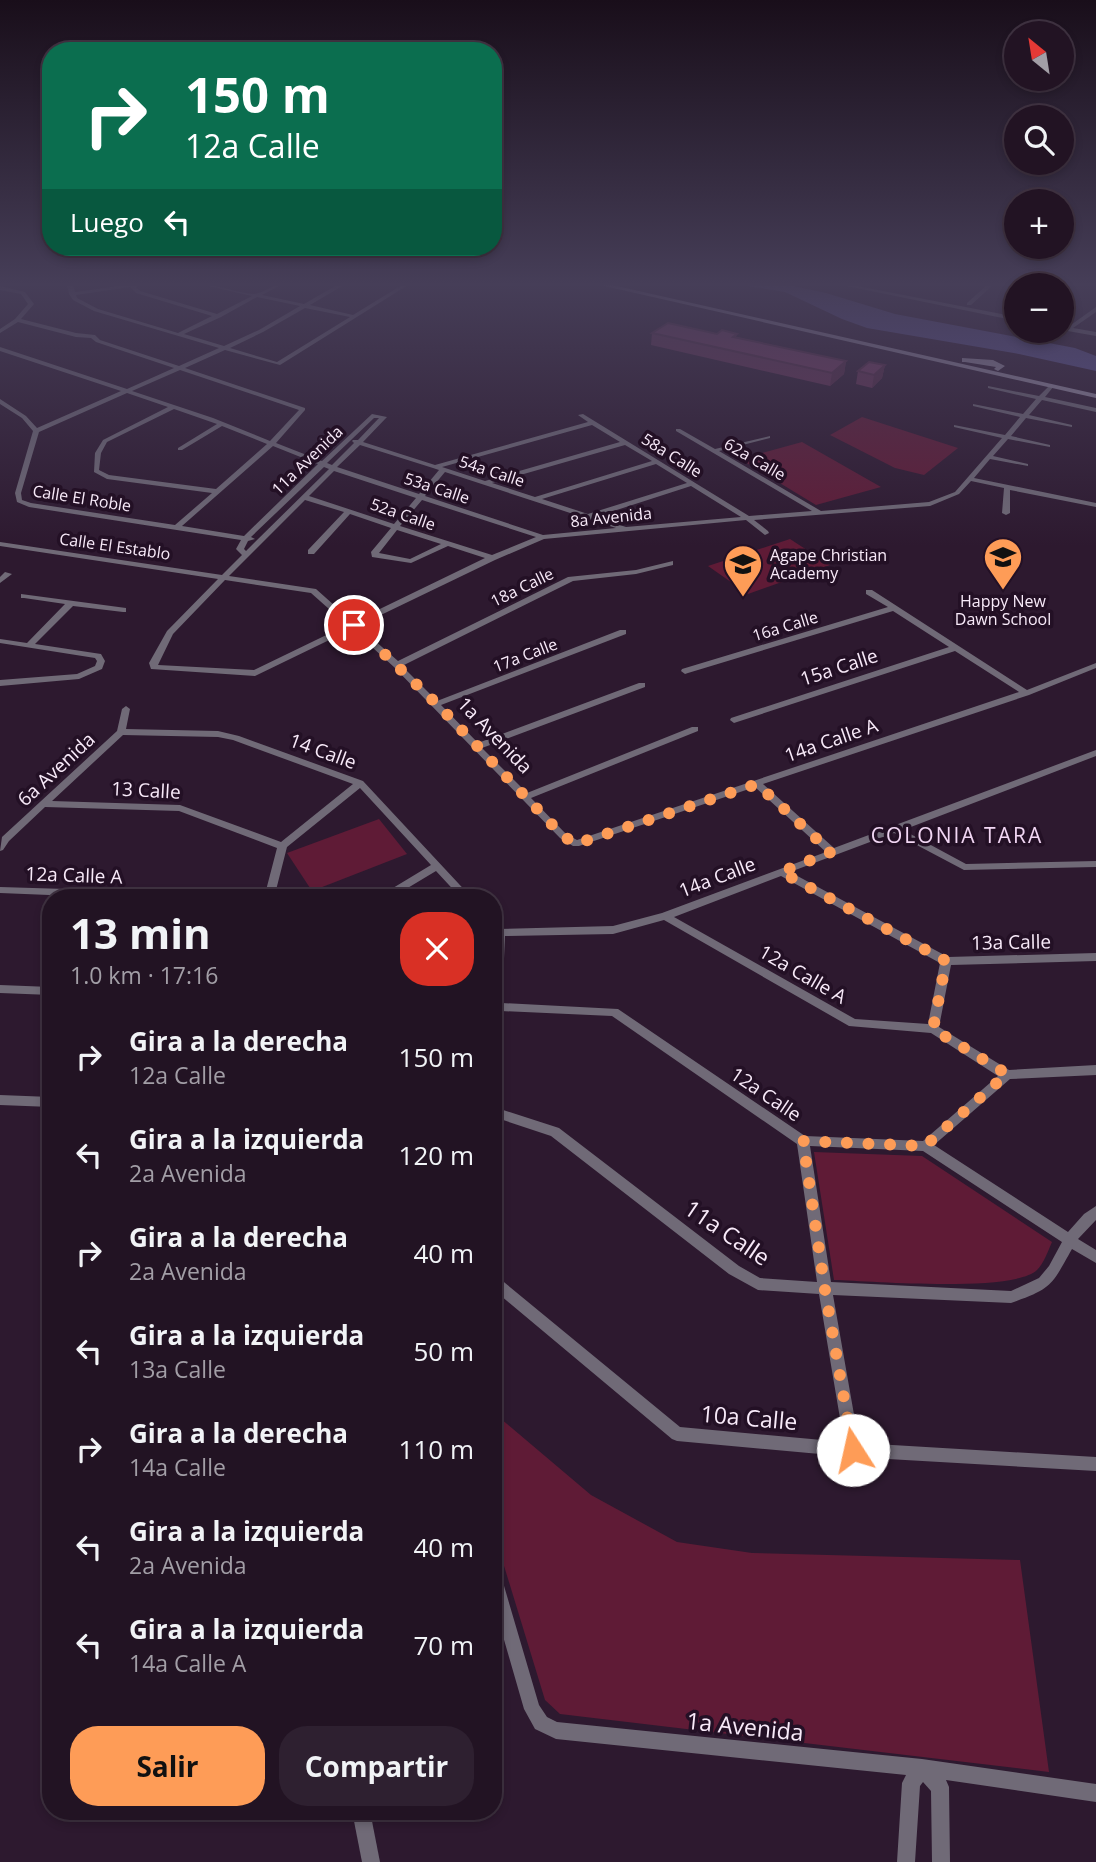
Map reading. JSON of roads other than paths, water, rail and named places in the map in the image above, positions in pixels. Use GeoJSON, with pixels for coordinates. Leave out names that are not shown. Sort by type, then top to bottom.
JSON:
{"type":"FeatureCollection","features":[{"type":"Feature","properties":{"kind":"main road"},"geometry":{"type":"LineString","coordinates":[[988,372],[1096,396]]}},
{"type":"Feature","properties":{"kind":"main road"},"geometry":{"type":"LineString","coordinates":[[1011,372],[1096,391]]}},
{"type":"Feature","properties":{"kind":"street","name":"53a Calle"},"geometry":{"type":"LineString","coordinates":[[71,372],[222,423],[270,445],[333,468],[543,537]]}},
{"type":"Feature","properties":{"kind":"street"},"geometry":{"type":"LineString","coordinates":[[0,401],[24,417],[36,431],[170,372]]}},
{"type":"Feature","properties":{"kind":"street"},"geometry":{"type":"LineString","coordinates":[[178,526],[270,445],[303,410],[190,372]]}},
{"type":"Feature","properties":{"kind":"street","name":"8a Avenida"},"geometry":{"type":"LineString","coordinates":[[154,667],[255,673],[492,558],[543,537],[930,504],[947,499],[989,457],[1051,386]]}},
{"type":"Feature","properties":{"kind":"street"},"geometry":{"type":"LineString","coordinates":[[990,387],[1096,410]]}},
{"type":"Feature","properties":{"kind":"street"},"geometry":{"type":"LineString","coordinates":[[975,405],[1070,426]]}},
{"type":"Feature","properties":{"kind":"street"},"geometry":{"type":"LineString","coordinates":[[174,406],[105,441],[98,453],[96,471],[107,477],[216,491]]}},
{"type":"Feature","properties":{"kind":"street","name":"58a Calle"},"geometry":{"type":"LineString","coordinates":[[582,415],[748,518],[765,533]]}},
{"type":"Feature","properties":{"kind":"street","name":"11a Avenida"},"geometry":{"type":"LineString","coordinates":[[154,667],[153,663],[170,633],[384,417],[372,416],[246,538]]}},
{"type":"Feature","properties":{"kind":"street"},"geometry":{"type":"LineString","coordinates":[[447,544],[411,561],[375,555],[422,498],[439,468],[594,422]]}},
{"type":"Feature","properties":{"kind":"street"},"geometry":{"type":"LineString","coordinates":[[180,449],[222,423]]}},
{"type":"Feature","properties":{"kind":"street"},"geometry":{"type":"LineString","coordinates":[[956,426],[1048,446]]}},
{"type":"Feature","properties":{"kind":"street","name":"62a Calle"},"geometry":{"type":"LineString","coordinates":[[678,430],[818,512]]}},
{"type":"Feature","properties":{"kind":"street","name":"Calle El Roble"},"geometry":{"type":"LineString","coordinates":[[36,431],[18,493],[19,501],[29,505],[261,541]]}},
{"type":"Feature","properties":{"kind":"street"},"geometry":{"type":"LineString","coordinates":[[713,450],[768,437]]}},
{"type":"Feature","properties":{"kind":"street","name":"54a Calle"},"geometry":{"type":"LineString","coordinates":[[349,439],[626,529]]}},
{"type":"Feature","properties":{"kind":"street"},"geometry":{"type":"LineString","coordinates":[[484,483],[627,442]]}},
{"type":"Feature","properties":{"kind":"street"},"geometry":{"type":"LineString","coordinates":[[989,457],[1027,466]]}},
{"type":"Feature","properties":{"kind":"street"},"geometry":{"type":"LineString","coordinates":[[535,500],[657,462]]}},
{"type":"Feature","properties":{"kind":"street"},"geometry":{"type":"LineString","coordinates":[[969,478],[1096,505]]}},
{"type":"Feature","properties":{"kind":"street"},"geometry":{"type":"LineString","coordinates":[[590,516],[691,484]]}},
{"type":"Feature","properties":{"kind":"street"},"geometry":{"type":"LineString","coordinates":[[1006,513],[1007,488]]}},
{"type":"Feature","properties":{"kind":"street","name":"52a Calle"},"geometry":{"type":"LineString","coordinates":[[304,497],[492,558]]}},
{"type":"Feature","properties":{"kind":"street"},"geometry":{"type":"LineString","coordinates":[[311,552],[349,511]]}},
{"type":"Feature","properties":{"kind":"street"},"geometry":{"type":"LineString","coordinates":[[246,538],[240,549],[246,554]]}},
{"type":"Feature","properties":{"kind":"street","name":"Calle El Establo"},"geometry":{"type":"LineString","coordinates":[[0,544],[310,589],[354,625]]}},
{"type":"Feature","properties":{"kind":"street","name":"18a Calle"},"geometry":{"type":"LineString","coordinates":[[397,665],[571,579],[636,572],[670,563]]}},
{"type":"Feature","properties":{"kind":"street"},"geometry":{"type":"LineString","coordinates":[[0,581],[8,574]]}},
{"type":"Feature","properties":{"kind":"street"},"geometry":{"type":"LineString","coordinates":[[869,592],[1026,693]]}},
{"type":"Feature","properties":{"kind":"street"},"geometry":{"type":"LineString","coordinates":[[24,596],[123,610]]}},
{"type":"Feature","properties":{"kind":"street"},"geometry":{"type":"LineString","coordinates":[[29,645],[71,603]]}},
{"type":"Feature","properties":{"kind":"street","name":"16a Calle"},"geometry":{"type":"LineString","coordinates":[[685,671],[894,608]]}},
{"type":"Feature","properties":{"kind":"street","name":"1a Avenida"},"geometry":{"type":"LineString","coordinates":[[354,625],[437,704],[563,836],[576,844]]}},
{"type":"Feature","properties":{"kind":"street","name":"17a Calle"},"geometry":{"type":"LineString","coordinates":[[437,704],[624,632]]}},
{"type":"Feature","properties":{"kind":"street"},"geometry":{"type":"LineString","coordinates":[[0,641],[98,656],[101,660],[99,667],[79,676],[0,683]]}},
{"type":"Feature","properties":{"kind":"street","name":"15a Calle"},"geometry":{"type":"LineString","coordinates":[[734,720],[955,648]]}},
{"type":"Feature","properties":{"kind":"street","name":"14a Calle A"},"geometry":{"type":"LineString","coordinates":[[576,844],[1026,693],[1096,665]]}},
{"type":"Feature","properties":{"kind":"street"},"geometry":{"type":"LineString","coordinates":[[476,747],[642,685]]}},
{"type":"Feature","properties":{"kind":"street","name":"6a Avenida"},"geometry":{"type":"LineString","coordinates":[[0,848],[5,839],[121,732],[126,709]]}},
{"type":"Feature","properties":{"kind":"street"},"geometry":{"type":"LineString","coordinates":[[525,797],[695,729]]}},
{"type":"Feature","properties":{"kind":"street","name":"14 Calle"},"geometry":{"type":"LineString","coordinates":[[121,732],[227,736],[360,783],[458,889]]}},
{"type":"Feature","properties":{"kind":"street","name":"14a Calle"},"geometry":{"type":"LineString","coordinates":[[502,928],[613,930],[665,916],[1096,754]]}},
{"type":"Feature","properties":{"kind":"street"},"geometry":{"type":"LineString","coordinates":[[271,889],[282,846],[360,783]]}},
{"type":"Feature","properties":{"kind":"street"},"geometry":{"type":"LineString","coordinates":[[757,784],[831,852]]}},
{"type":"Feature","properties":{"kind":"street","name":"13 Calle"},"geometry":{"type":"LineString","coordinates":[[44,804],[192,810],[282,846]]}},
{"type":"Feature","properties":{"kind":"street"},"geometry":{"type":"LineString","coordinates":[[894,829],[964,867],[1096,863]]}},
{"type":"Feature","properties":{"kind":"street"},"geometry":{"type":"LineString","coordinates":[[397,889],[436,867]]}},
{"type":"Feature","properties":{"kind":"street","name":"13a Calle"},"geometry":{"type":"LineString","coordinates":[[781,872],[946,961],[1096,957]]}},
{"type":"Feature","properties":{"kind":"street","name":"12a Calle A"},"geometry":{"type":"LineString","coordinates":[[0,890],[42,891]]}},
{"type":"Feature","properties":{"kind":"street","name":"12a Calle A"},"geometry":{"type":"LineString","coordinates":[[665,916],[853,1023],[933,1029]]}},
{"type":"Feature","properties":{"kind":"street"},"geometry":{"type":"LineString","coordinates":[[946,961],[933,1029],[1007,1074],[1096,1070]]}},
{"type":"Feature","properties":{"kind":"street"},"geometry":{"type":"LineString","coordinates":[[0,989],[42,991]]}},
{"type":"Feature","properties":{"kind":"street","name":"12a Calle"},"geometry":{"type":"LineString","coordinates":[[502,1007],[614,1012],[803,1141],[925,1146]]}},
{"type":"Feature","properties":{"kind":"street"},"geometry":{"type":"LineString","coordinates":[[1007,1074],[925,1146],[1096,1257]]}},
{"type":"Feature","properties":{"kind":"street"},"geometry":{"type":"LineString","coordinates":[[0,1100],[42,1102]]}},
{"type":"Feature","properties":{"kind":"street","name":"11a Calle"},"geometry":{"type":"LineString","coordinates":[[502,1115],[555,1132],[734,1270],[758,1283],[825,1290],[1011,1297],[1033,1290],[1054,1273],[1070,1238],[1096,1212]]}},
{"type":"Feature","properties":{"kind":"street"},"geometry":{"type":"LineString","coordinates":[[803,1141],[853,1450]]}},
{"type":"Feature","properties":{"kind":"street","name":"10a Calle"},"geometry":{"type":"LineString","coordinates":[[502,1289],[677,1434],[853,1450],[1096,1464]]}},
{"type":"Feature","properties":{"kind":"street","name":"1a Avenida"},"geometry":{"type":"LineString","coordinates":[[502,1607],[531,1709],[541,1723],[556,1730],[922,1768],[1096,1793]]}},
{"type":"Feature","properties":{"kind":"street"},"geometry":{"type":"LineString","coordinates":[[906,1862],[911,1783],[922,1768],[940,1787],[941,1862]]}},
{"type":"Feature","properties":{"kind":"street"},"geometry":{"type":"LineString","coordinates":[[363,1820],[371,1862]]}},
{"type":"Feature","properties":{"kind":"place","name":"Happy New Dawn School"},"geometry":{"type":"Point","coordinates":[1003,591]}},
{"type":"Feature","properties":{"kind":"place","name":"Agape Christian Academy"},"geometry":{"type":"Point","coordinates":[743,598]}},
{"type":"Feature","properties":{"kind":"district","name":"COLONIA TARA"},"geometry":{"type":"Point","coordinates":[957,836]}}]}
